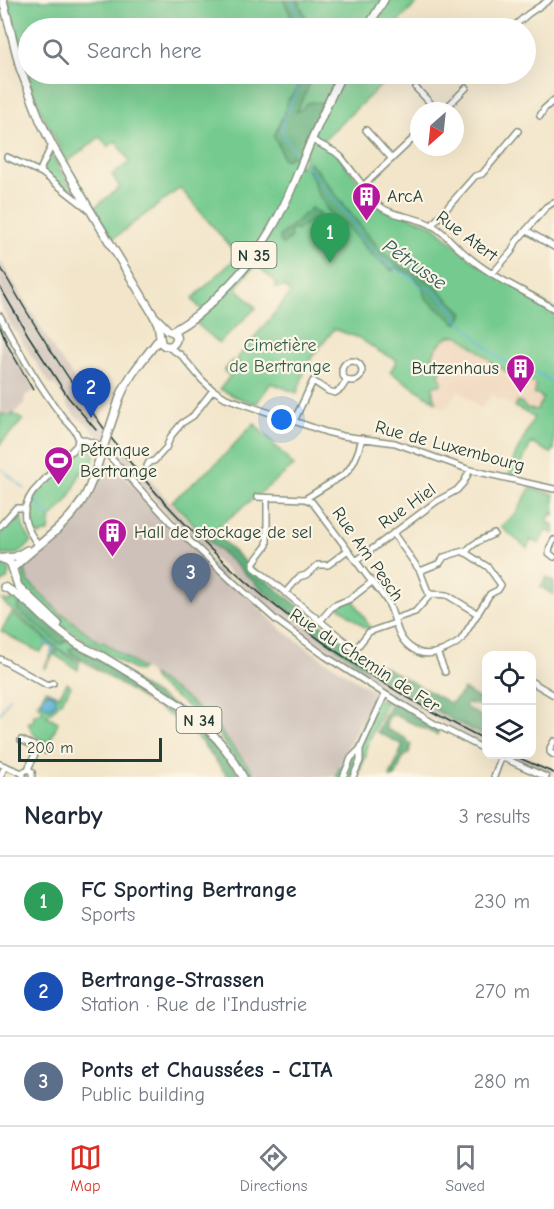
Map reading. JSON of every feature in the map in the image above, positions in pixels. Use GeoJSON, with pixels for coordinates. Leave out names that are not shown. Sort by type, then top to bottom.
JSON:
{"type":"FeatureCollection","features":[{"type":"Feature","properties":{"kind":"main road","name":"Rue de Luxembourg"},"geometry":{"type":"LineString","coordinates":[[3,0],[18,60]]}},
{"type":"Feature","properties":{"kind":"main road"},"geometry":{"type":"LineString","coordinates":[[373,18],[384,0]]}},
{"type":"Feature","properties":{"kind":"main road","name":"Rue de Luxembourg"},"geometry":{"type":"LineString","coordinates":[[26,84],[52,144],[154,316],[160,337]]}},
{"type":"Feature","properties":{"kind":"main road","name":"N 35"},"geometry":{"type":"LineString","coordinates":[[173,335],[226,289],[252,259],[269,234],[282,210],[337,84]]}},
{"type":"Feature","properties":{"kind":"main road","name":"Rue de Luxembourg"},"geometry":{"type":"LineString","coordinates":[[154,316],[173,335]]}},
{"type":"Feature","properties":{"kind":"main road"},"geometry":{"type":"LineString","coordinates":[[14,570],[77,508],[86,494],[120,397],[131,374],[148,355],[163,331],[173,335],[174,344],[148,355]]}},
{"type":"Feature","properties":{"kind":"main road"},"geometry":{"type":"LineString","coordinates":[[160,337],[161,344],[167,347]]}},
{"type":"Feature","properties":{"kind":"main road"},"geometry":{"type":"LineString","coordinates":[[2,558],[15,557],[38,545]]}},
{"type":"Feature","properties":{"kind":"main road","name":"N 34"},"geometry":{"type":"LineString","coordinates":[[2,558],[11,564],[18,586],[58,624],[94,652]]}},
{"type":"Feature","properties":{"kind":"main road","name":"N 34"},"geometry":{"type":"LineString","coordinates":[[2,588],[11,582],[14,570]]}},
{"type":"Feature","properties":{"kind":"main road","name":"N 34"},"geometry":{"type":"LineString","coordinates":[[2,588],[13,591],[75,643],[94,652],[187,710],[224,748],[243,777]]}},
{"type":"Feature","properties":{"kind":"street"},"geometry":{"type":"LineString","coordinates":[[524,18],[549,0]]}},
{"type":"Feature","properties":{"kind":"street"},"geometry":{"type":"LineString","coordinates":[[416,88],[429,102]]}},
{"type":"Feature","properties":{"kind":"street"},"geometry":{"type":"LineString","coordinates":[[452,102],[466,88]]}},
{"type":"Feature","properties":{"kind":"street"},"geometry":{"type":"LineString","coordinates":[[540,116],[543,109],[554,100]]}},
{"type":"Feature","properties":{"kind":"street"},"geometry":{"type":"LineString","coordinates":[[366,130],[392,159]]}},
{"type":"Feature","properties":{"kind":"street"},"geometry":{"type":"LineString","coordinates":[[432,225],[475,176],[482,174],[518,132]]}},
{"type":"Feature","properties":{"kind":"street","name":"Rue Atert"},"geometry":{"type":"LineString","coordinates":[[312,140],[335,152],[384,210],[432,225],[456,247],[492,274],[554,309]]}},
{"type":"Feature","properties":{"kind":"street"},"geometry":{"type":"LineString","coordinates":[[363,186],[410,142]]}},
{"type":"Feature","properties":{"kind":"street"},"geometry":{"type":"LineString","coordinates":[[42,173],[40,168],[52,144]]}},
{"type":"Feature","properties":{"kind":"street","name":"Rue de Luxembourg"},"geometry":{"type":"LineString","coordinates":[[7,156],[42,173],[90,210]]}},
{"type":"Feature","properties":{"kind":"street"},"geometry":{"type":"LineString","coordinates":[[492,274],[526,230],[546,207],[554,202]]}},
{"type":"Feature","properties":{"kind":"street"},"geometry":{"type":"LineString","coordinates":[[526,230],[554,247]]}},
{"type":"Feature","properties":{"kind":"street"},"geometry":{"type":"LineString","coordinates":[[0,316],[30,370],[61,416],[77,433],[78,438],[77,445],[30,496],[25,508],[26,524],[38,545]]}},
{"type":"Feature","properties":{"kind":"street","name":"Rue de Luxembourg"},"geometry":{"type":"LineString","coordinates":[[173,335],[181,355],[202,381],[226,398],[326,432],[384,441],[470,470],[554,489]]}},
{"type":"Feature","properties":{"kind":"street","name":"Rue de Luxembourg"},"geometry":{"type":"LineString","coordinates":[[167,347],[181,355]]}},
{"type":"Feature","properties":{"kind":"street"},"geometry":{"type":"LineString","coordinates":[[294,421],[313,381],[335,393],[342,389],[347,380]]}},
{"type":"Feature","properties":{"kind":"street"},"geometry":{"type":"LineString","coordinates":[[147,466],[166,448],[171,436],[182,423],[194,416],[213,390]]}},
{"type":"Feature","properties":{"kind":"street","name":"Rue du Chemin de Fer"},"geometry":{"type":"LineString","coordinates":[[78,438],[96,444],[176,528],[254,602],[311,647],[433,723],[482,748]]}},
{"type":"Feature","properties":{"kind":"street"},"geometry":{"type":"LineString","coordinates":[[257,497],[305,499],[350,469],[357,456],[362,438]]}},
{"type":"Feature","properties":{"kind":"street","name":"Rue Hiel"},"geometry":{"type":"LineString","coordinates":[[356,561],[437,501],[457,490],[470,470]]}},
{"type":"Feature","properties":{"kind":"street"},"geometry":{"type":"LineString","coordinates":[[267,498],[267,545],[254,562],[254,567],[352,647],[358,646],[369,632],[415,612],[431,594]]}},
{"type":"Feature","properties":{"kind":"street","name":"Rue Am Pesch"},"geometry":{"type":"LineString","coordinates":[[305,499],[312,502],[389,605],[399,635],[406,644],[419,653],[437,652]]}},
{"type":"Feature","properties":{"kind":"street"},"geometry":{"type":"LineString","coordinates":[[0,526],[16,508],[25,508]]}},
{"type":"Feature","properties":{"kind":"street"},"geometry":{"type":"LineString","coordinates":[[393,533],[420,571],[426,589],[431,594],[447,595],[478,614]]}},
{"type":"Feature","properties":{"kind":"street"},"geometry":{"type":"LineString","coordinates":[[465,553],[475,543],[494,534]]}},
{"type":"Feature","properties":{"kind":"street"},"geometry":{"type":"LineString","coordinates":[[554,540],[549,553],[554,557]]}},
{"type":"Feature","properties":{"kind":"street"},"geometry":{"type":"LineString","coordinates":[[285,593],[299,577],[306,575],[318,565],[328,565],[348,550]]}},
{"type":"Feature","properties":{"kind":"street"},"geometry":{"type":"LineString","coordinates":[[420,571],[440,563],[444,557],[461,551],[488,567],[501,585],[498,590],[490,594],[461,640],[437,652],[445,672]]}},
{"type":"Feature","properties":{"kind":"street"},"geometry":{"type":"LineString","coordinates":[[320,621],[333,606],[350,599],[372,582]]}},
{"type":"Feature","properties":{"kind":"street"},"geometry":{"type":"LineString","coordinates":[[0,659],[47,685],[53,683]]}},
{"type":"Feature","properties":{"kind":"street"},"geometry":{"type":"LineString","coordinates":[[536,685],[554,695]]}},
{"type":"Feature","properties":{"kind":"street"},"geometry":{"type":"LineString","coordinates":[[343,777],[351,758],[360,748],[385,694]]}},
{"type":"Feature","properties":{"kind":"street"},"geometry":{"type":"LineString","coordinates":[[21,740],[46,751]]}},
{"type":"Feature","properties":{"kind":"street"},"geometry":{"type":"LineString","coordinates":[[554,741],[550,752],[554,755]]}},
{"type":"Feature","properties":{"kind":"street"},"geometry":{"type":"LineString","coordinates":[[24,773],[38,748]]}},
{"type":"Feature","properties":{"kind":"street"},"geometry":{"type":"LineString","coordinates":[[353,777],[360,761],[360,748]]}},
{"type":"Feature","properties":{"kind":"street"},"geometry":{"type":"LineString","coordinates":[[494,777],[501,759]]}},
{"type":"Feature","properties":{"kind":"street"},"geometry":{"type":"LineString","coordinates":[[503,759],[546,777]]}},
{"type":"Feature","properties":{"kind":"street"},"geometry":{"type":"LineString","coordinates":[[0,777],[3,765],[24,773],[32,772],[32,777]]}},
{"type":"Feature","properties":{"kind":"shaded area"},"geometry":{"type":"Polygon","coordinates":[[[0,260],[56,353],[101,417],[160,492],[204,539],[208,540],[264,591],[335,647],[386,682],[482,735],[482,744],[386,691],[324,649],[253,594],[210,555],[174,520],[86,423],[75,416],[54,384],[51,385],[0,305],[0,260]]]}},
{"type":"Feature","properties":{"kind":"shaded area"},"geometry":{"type":"Polygon","coordinates":[[[0,329],[4,331],[36,390],[25,396],[24,403],[12,416],[0,414],[0,329]]]}},
{"type":"Feature","properties":{"kind":"shaded area"},"geometry":{"type":"Polygon","coordinates":[[[452,335],[461,337],[497,368],[535,384],[538,394],[543,399],[534,417],[492,395],[481,409],[459,390],[445,409],[409,385],[414,377],[434,361],[435,350],[452,335]]]}},
{"type":"Feature","properties":{"kind":"shaded area"},"geometry":{"type":"Polygon","coordinates":[[[104,457],[281,629],[375,692],[333,777],[253,777],[252,771],[187,699],[101,643],[64,614],[62,615],[27,580],[24,566],[81,513],[94,487],[104,457]]]}},
{"type":"Feature","properties":{"kind":"shaded area"},"geometry":{"type":"Polygon","coordinates":[[[514,759],[531,759],[554,768],[554,776],[514,759]]]}},
{"type":"Feature","properties":{"kind":"green space"},"geometry":{"type":"Polygon","coordinates":[[[8,0],[284,0],[292,18],[18,18],[18,37],[8,0]]]}},
{"type":"Feature","properties":{"kind":"green space"},"geometry":{"type":"Polygon","coordinates":[[[284,0],[298,0],[306,18],[292,18],[284,0]]]}},
{"type":"Feature","properties":{"kind":"green space"},"geometry":{"type":"Polygon","coordinates":[[[298,0],[420,0],[402,18],[306,18],[298,0]]]}},
{"type":"Feature","properties":{"kind":"green space","name":"Cimetière de Bertrange"},"geometry":{"type":"Polygon","coordinates":[[[30,84],[298,84],[287,101],[286,109],[274,136],[283,158],[291,155],[298,159],[297,164],[300,168],[305,157],[301,152],[322,104],[295,113],[309,84],[382,84],[320,143],[335,152],[378,205],[432,225],[475,262],[554,309],[554,450],[551,453],[531,443],[516,476],[509,475],[514,458],[534,417],[515,407],[517,402],[521,402],[527,409],[537,410],[543,399],[538,394],[534,394],[536,387],[534,383],[521,380],[513,373],[504,371],[505,369],[494,370],[490,360],[461,337],[456,336],[444,339],[433,354],[434,360],[441,366],[439,374],[442,382],[440,385],[433,386],[436,402],[390,372],[397,360],[359,338],[334,329],[307,364],[297,393],[271,383],[256,404],[220,389],[230,376],[224,371],[233,360],[237,363],[239,361],[237,359],[240,355],[291,293],[285,287],[276,288],[276,283],[256,264],[236,287],[256,308],[219,343],[196,323],[205,314],[192,299],[238,256],[180,188],[113,239],[94,208],[120,187],[112,175],[130,162],[116,141],[108,147],[100,137],[67,162],[30,84]]]}},
{"type":"Feature","properties":{"kind":"green space"},"geometry":{"type":"Polygon","coordinates":[[[298,84],[309,84],[296,112],[307,103],[322,103],[298,159],[291,155],[288,159],[283,159],[274,136],[286,109],[287,101],[298,84]]]}},
{"type":"Feature","properties":{"kind":"green space"},"geometry":{"type":"Polygon","coordinates":[[[51,154],[76,196],[46,173],[45,163],[51,154]]]}},
{"type":"Feature","properties":{"kind":"green space"},"geometry":{"type":"Polygon","coordinates":[[[309,162],[384,254],[435,286],[462,312],[457,324],[425,298],[422,285],[413,275],[395,267],[392,271],[371,254],[348,228],[334,218],[315,188],[313,178],[306,168],[309,162]]]}},
{"type":"Feature","properties":{"kind":"green space"},"geometry":{"type":"Polygon","coordinates":[[[311,208],[320,215],[296,231],[294,228],[290,232],[290,239],[283,245],[280,236],[311,208]]]}},
{"type":"Feature","properties":{"kind":"green space"},"geometry":{"type":"Polygon","coordinates":[[[13,413],[23,420],[0,444],[0,414],[12,416],[13,413]]]}},
{"type":"Feature","properties":{"kind":"green space"},"geometry":{"type":"Polygon","coordinates":[[[254,423],[294,466],[207,538],[172,501],[219,461],[254,423]]]}},
{"type":"Feature","properties":{"kind":"green space"},"geometry":{"type":"Polygon","coordinates":[[[83,447],[96,451],[89,474],[80,473],[69,497],[51,517],[49,531],[40,535],[35,534],[29,514],[32,501],[53,475],[83,447]]]}},
{"type":"Feature","properties":{"kind":"green space"},"geometry":{"type":"Polygon","coordinates":[[[530,488],[554,494],[554,515],[551,513],[547,522],[554,525],[554,534],[546,530],[539,544],[531,540],[527,548],[501,527],[516,514],[530,488]]]}},
{"type":"Feature","properties":{"kind":"green space"},"geometry":{"type":"Polygon","coordinates":[[[19,511],[23,527],[31,541],[25,549],[18,553],[0,555],[0,529],[3,530],[14,518],[13,515],[19,511]]]}},
{"type":"Feature","properties":{"kind":"green space"},"geometry":{"type":"Polygon","coordinates":[[[216,534],[252,569],[355,651],[362,652],[368,658],[450,703],[464,689],[482,701],[481,706],[467,703],[465,707],[482,717],[482,734],[386,682],[335,647],[264,591],[208,540],[216,534]]]}},
{"type":"Feature","properties":{"kind":"green space"},"geometry":{"type":"Polygon","coordinates":[[[0,563],[6,566],[9,572],[7,579],[1,583],[0,583],[0,563]]]}},
{"type":"Feature","properties":{"kind":"green space"},"geometry":{"type":"Polygon","coordinates":[[[24,566],[28,581],[62,615],[100,643],[102,641],[142,669],[134,670],[61,624],[21,585],[22,567],[24,566]]]}},
{"type":"Feature","properties":{"kind":"green space"},"geometry":{"type":"Polygon","coordinates":[[[547,577],[554,582],[554,595],[540,587],[547,577]]]}},
{"type":"Feature","properties":{"kind":"green space"},"geometry":{"type":"Polygon","coordinates":[[[17,597],[66,639],[79,647],[71,653],[80,658],[80,662],[62,651],[2,600],[10,601],[17,597]]]}},
{"type":"Feature","properties":{"kind":"green space"},"geometry":{"type":"Polygon","coordinates":[[[353,599],[371,629],[368,630],[338,606],[353,599]]]}},
{"type":"Feature","properties":{"kind":"green space"},"geometry":{"type":"Polygon","coordinates":[[[19,604],[28,606],[66,639],[65,642],[60,644],[20,612],[17,609],[19,604]]]}},
{"type":"Feature","properties":{"kind":"green space"},"geometry":{"type":"Polygon","coordinates":[[[12,613],[57,648],[45,669],[52,647],[47,645],[40,652],[1,631],[12,613]]]}},
{"type":"Feature","properties":{"kind":"green space"},"geometry":{"type":"Polygon","coordinates":[[[79,647],[183,711],[221,749],[240,777],[228,777],[202,743],[183,724],[71,653],[69,649],[79,647]]]}},
{"type":"Feature","properties":{"kind":"green space"},"geometry":{"type":"Polygon","coordinates":[[[58,650],[79,664],[78,670],[55,655],[58,650]]]}},
{"type":"Feature","properties":{"kind":"green space"},"geometry":{"type":"Polygon","coordinates":[[[152,675],[187,699],[222,732],[252,771],[253,777],[246,777],[219,735],[190,708],[155,682],[152,675]]]}},
{"type":"Feature","properties":{"kind":"green space"},"geometry":{"type":"Polygon","coordinates":[[[67,683],[71,686],[69,690],[47,716],[58,722],[49,743],[36,736],[28,722],[33,722],[34,714],[43,711],[37,705],[46,690],[59,696],[67,683]]]}},
{"type":"Feature","properties":{"kind":"green space"},"geometry":{"type":"Polygon","coordinates":[[[378,699],[386,702],[366,748],[366,755],[357,777],[336,777],[357,740],[367,711],[372,702],[378,699]]]}},
{"type":"Feature","properties":{"kind":"green space"},"geometry":{"type":"Polygon","coordinates":[[[391,702],[439,730],[437,735],[395,715],[390,716],[386,729],[405,738],[411,745],[395,777],[390,777],[403,745],[377,732],[391,702]]]}},
{"type":"Feature","properties":{"kind":"water"},"geometry":{"type":"Polygon","coordinates":[[[46,693],[52,693],[56,700],[52,707],[46,707],[42,703],[42,697],[46,693]]]}},
{"type":"Feature","properties":{"kind":"waterway","name":"Pétrusse"},"geometry":{"type":"LineString","coordinates":[[292,0],[299,18]]}},
{"type":"Feature","properties":{"kind":"waterway","name":"Pétrusse"},"geometry":{"type":"LineString","coordinates":[[300,157],[286,140],[282,128],[286,113],[301,84]]}},
{"type":"Feature","properties":{"kind":"waterway","name":"Pétrusse"},"geometry":{"type":"LineString","coordinates":[[305,163],[356,225],[357,234],[380,259],[439,295],[454,311],[458,319],[497,357],[539,374],[554,383]]}},
{"type":"Feature","properties":{"kind":"waterway"},"geometry":{"type":"LineString","coordinates":[[0,468],[25,489]]}},
{"type":"Feature","properties":{"kind":"waterway"},"geometry":{"type":"LineString","coordinates":[[34,498],[50,518]]}},
{"type":"Feature","properties":{"kind":"waterway"},"geometry":{"type":"LineString","coordinates":[[44,642],[54,648],[51,653],[53,655]]}},
{"type":"Feature","properties":{"kind":"waterway"},"geometry":{"type":"LineString","coordinates":[[0,714],[9,698]]}},
{"type":"Feature","properties":{"kind":"railway"},"geometry":{"type":"LineString","coordinates":[[0,266],[52,352],[108,434],[146,482],[188,527],[279,609],[329,646],[432,712],[482,738]]}},
{"type":"Feature","properties":{"kind":"railway"},"geometry":{"type":"LineString","coordinates":[[0,287],[68,397],[96,430]]}},
{"type":"Feature","properties":{"kind":"railway"},"geometry":{"type":"LineString","coordinates":[[0,326],[8,346],[33,390]]}},
{"type":"Feature","properties":{"kind":"railway"},"geometry":{"type":"LineString","coordinates":[[522,759],[554,773]]}},
{"type":"Feature","properties":{"kind":"place","name":"ArcA"},"geometry":{"type":"Point","coordinates":[366,222]}},
{"type":"Feature","properties":{"kind":"place","name":"FC Sporting Bertrange"},"geometry":{"type":"Point","coordinates":[330,263]}},
{"type":"Feature","properties":{"kind":"place","name":"Butzenhaus"},"geometry":{"type":"Point","coordinates":[520,394]}},
{"type":"Feature","properties":{"kind":"place","name":"Bertrange-Strassen"},"geometry":{"type":"Point","coordinates":[91,418]}},
{"type":"Feature","properties":{"kind":"place","name":"Pétanque Bertrange"},"geometry":{"type":"Point","coordinates":[59,486]}},
{"type":"Feature","properties":{"kind":"place","name":"Hall de stockage de sel"},"geometry":{"type":"Point","coordinates":[113,558]}},
{"type":"Feature","properties":{"kind":"place","name":"Ponts et Chaussées - CITA"},"geometry":{"type":"Point","coordinates":[191,603]}}]}
